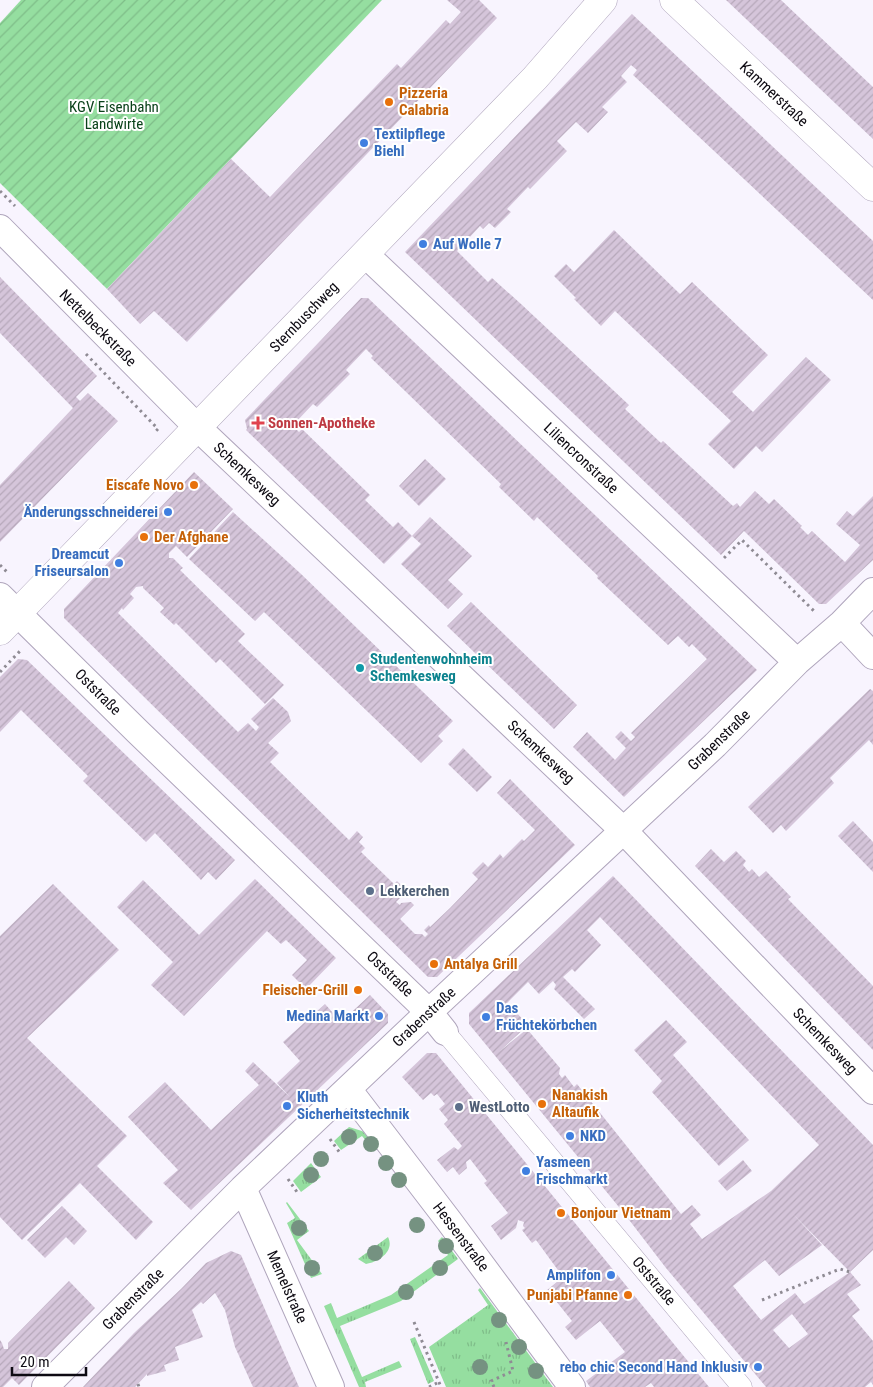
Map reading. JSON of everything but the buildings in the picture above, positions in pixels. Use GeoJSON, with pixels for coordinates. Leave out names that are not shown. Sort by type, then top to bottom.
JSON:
{"type":"FeatureCollection","features":[{"type":"Feature","properties":{"kind":"main road","name":"Sternbuschweg"},"geometry":{"type":"LineString","coordinates":[[5,613],[197,427],[535,78],[603,0]]}},
{"type":"Feature","properties":{"kind":"main road","name":"Kammerstraße"},"geometry":{"type":"LineString","coordinates":[[674,0],[873,187]]}},
{"type":"Feature","properties":{"kind":"street","name":"Nettelbeckstraße"},"geometry":{"type":"LineString","coordinates":[[0,228],[197,427]]}},
{"type":"Feature","properties":{"kind":"street","name":"Liliencronstraße"},"geometry":{"type":"LineString","coordinates":[[365,254],[713,566],[797,662]]}},
{"type":"Feature","properties":{"kind":"street","name":"Schemkesweg"},"geometry":{"type":"LineString","coordinates":[[197,427],[624,831],[873,1090]]}},
{"type":"Feature","properties":{"kind":"street","name":"Grabenstraße"},"geometry":{"type":"LineString","coordinates":[[45,1387],[243,1188],[715,745],[797,662],[838,627],[873,591]]}},
{"type":"Feature","properties":{"kind":"street","name":"Oststraße"},"geometry":{"type":"LineString","coordinates":[[5,613],[55,649],[138,732],[429,1012],[742,1387]]}},
{"type":"Feature","properties":{"kind":"street"},"geometry":{"type":"LineString","coordinates":[[838,627],[873,656]]}},
{"type":"Feature","properties":{"kind":"street","name":"Hessenstraße"},"geometry":{"type":"LineString","coordinates":[[348,1089],[525,1321],[572,1387]]}},
{"type":"Feature","properties":{"kind":"street","name":"Memelstraße"},"geometry":{"type":"LineString","coordinates":[[243,1188],[331,1387]]}},
{"type":"Feature","properties":{"kind":"path"},"geometry":{"type":"LineString","coordinates":[[713,566],[742,540],[838,627]]}},
{"type":"Feature","properties":{"kind":"path"},"geometry":{"type":"LineString","coordinates":[[762,1300],[840,1269],[850,1272]]}},
{"type":"Feature","properties":{"kind":"path"},"geometry":{"type":"LineString","coordinates":[[494,1387],[491,1381],[513,1371],[505,1336],[525,1321]]}},
{"type":"Feature","properties":{"kind":"path"},"geometry":{"type":"LineString","coordinates":[[414,1322],[441,1387]]}},
{"type":"Feature","properties":{"kind":"path"},"geometry":{"type":"LineString","coordinates":[[429,1387],[440,1382]]}},
{"type":"Feature","properties":{"kind":"green space","name":"KGV Eisenbahn Landwirte"},"geometry":{"type":"Polygon","coordinates":[[[21,0],[382,0],[107,289],[0,183],[0,23],[21,0]]]}},
{"type":"Feature","properties":{"kind":"green space"},"geometry":{"type":"Polygon","coordinates":[[[349,1127],[362,1131],[371,1139],[367,1142],[362,1136],[341,1150],[334,1141],[349,1127]]]}},
{"type":"Feature","properties":{"kind":"green space"},"geometry":{"type":"Polygon","coordinates":[[[311,1163],[321,1177],[301,1192],[293,1181],[311,1163]]]}},
{"type":"Feature","properties":{"kind":"green space"},"geometry":{"type":"Polygon","coordinates":[[[287,1202],[309,1231],[297,1240],[322,1274],[311,1278],[287,1223],[295,1218],[287,1202]]]}},
{"type":"Feature","properties":{"kind":"green space"},"geometry":{"type":"Polygon","coordinates":[[[388,1237],[390,1242],[388,1251],[381,1258],[366,1264],[358,1259],[388,1237]]]}},
{"type":"Feature","properties":{"kind":"green space"},"geometry":{"type":"Polygon","coordinates":[[[442,1237],[458,1259],[401,1301],[340,1326],[362,1377],[399,1361],[402,1367],[365,1382],[366,1387],[359,1387],[324,1306],[331,1303],[337,1318],[391,1295],[448,1255],[438,1241],[442,1237]]]}},
{"type":"Feature","properties":{"kind":"green space"},"geometry":{"type":"Polygon","coordinates":[[[480,1288],[553,1387],[446,1387],[429,1347],[488,1305],[478,1290],[480,1288]]]}},
{"type":"Feature","properties":{"kind":"green space"},"geometry":{"type":"Polygon","coordinates":[[[415,1337],[434,1381],[428,1384],[410,1339],[415,1337]]]}},
{"type":"Feature","properties":{"kind":"place","name":"Pizzeria Calabria"},"geometry":{"type":"Point","coordinates":[389,102]}},
{"type":"Feature","properties":{"kind":"place","name":"Textilpflege Biehl"},"geometry":{"type":"Point","coordinates":[364,143]}},
{"type":"Feature","properties":{"kind":"place","name":"Auf Wolle 7"},"geometry":{"type":"Point","coordinates":[423,244]}},
{"type":"Feature","properties":{"kind":"place","name":"Sonnen-Apotheke"},"geometry":{"type":"Point","coordinates":[258,423]}},
{"type":"Feature","properties":{"kind":"place","name":"Eiscafe Novo"},"geometry":{"type":"Point","coordinates":[194,485]}},
{"type":"Feature","properties":{"kind":"place","name":"Änderungsschneiderei"},"geometry":{"type":"Point","coordinates":[168,512]}},
{"type":"Feature","properties":{"kind":"place","name":"Der Afghane"},"geometry":{"type":"Point","coordinates":[144,537]}},
{"type":"Feature","properties":{"kind":"place","name":"Dreamcut Friseursalon"},"geometry":{"type":"Point","coordinates":[119,563]}},
{"type":"Feature","properties":{"kind":"place","name":"Studentenwohnheim Schemkesweg"},"geometry":{"type":"Point","coordinates":[360,668]}},
{"type":"Feature","properties":{"kind":"place","name":"Lekkerchen"},"geometry":{"type":"Point","coordinates":[370,891]}},
{"type":"Feature","properties":{"kind":"place","name":"Antalya Grill"},"geometry":{"type":"Point","coordinates":[434,964]}},
{"type":"Feature","properties":{"kind":"place","name":"Fleischer-Grill"},"geometry":{"type":"Point","coordinates":[358,990]}},
{"type":"Feature","properties":{"kind":"place","name":"Medina Markt"},"geometry":{"type":"Point","coordinates":[379,1016]}},
{"type":"Feature","properties":{"kind":"place","name":"Das Früchtekörbchen"},"geometry":{"type":"Point","coordinates":[486,1017]}},
{"type":"Feature","properties":{"kind":"place","name":"Nanakish Altaufik"},"geometry":{"type":"Point","coordinates":[542,1104]}},
{"type":"Feature","properties":{"kind":"place","name":"Kluth Sicherheitstechnik"},"geometry":{"type":"Point","coordinates":[287,1106]}},
{"type":"Feature","properties":{"kind":"place","name":"WestLotto"},"geometry":{"type":"Point","coordinates":[459,1107]}},
{"type":"Feature","properties":{"kind":"place","name":"NKD"},"geometry":{"type":"Point","coordinates":[570,1136]}},
{"type":"Feature","properties":{"kind":"place","name":"Yasmeen Frischmarkt"},"geometry":{"type":"Point","coordinates":[526,1171]}},
{"type":"Feature","properties":{"kind":"place","name":"Bonjour Vietnam"},"geometry":{"type":"Point","coordinates":[561,1213]}},
{"type":"Feature","properties":{"kind":"place","name":"Amplifon"},"geometry":{"type":"Point","coordinates":[611,1275]}},
{"type":"Feature","properties":{"kind":"place","name":"Punjabi Pfanne"},"geometry":{"type":"Point","coordinates":[628,1295]}},
{"type":"Feature","properties":{"kind":"place","name":"rebo chic Second Hand Inklusiv"},"geometry":{"type":"Point","coordinates":[758,1367]}}]}
